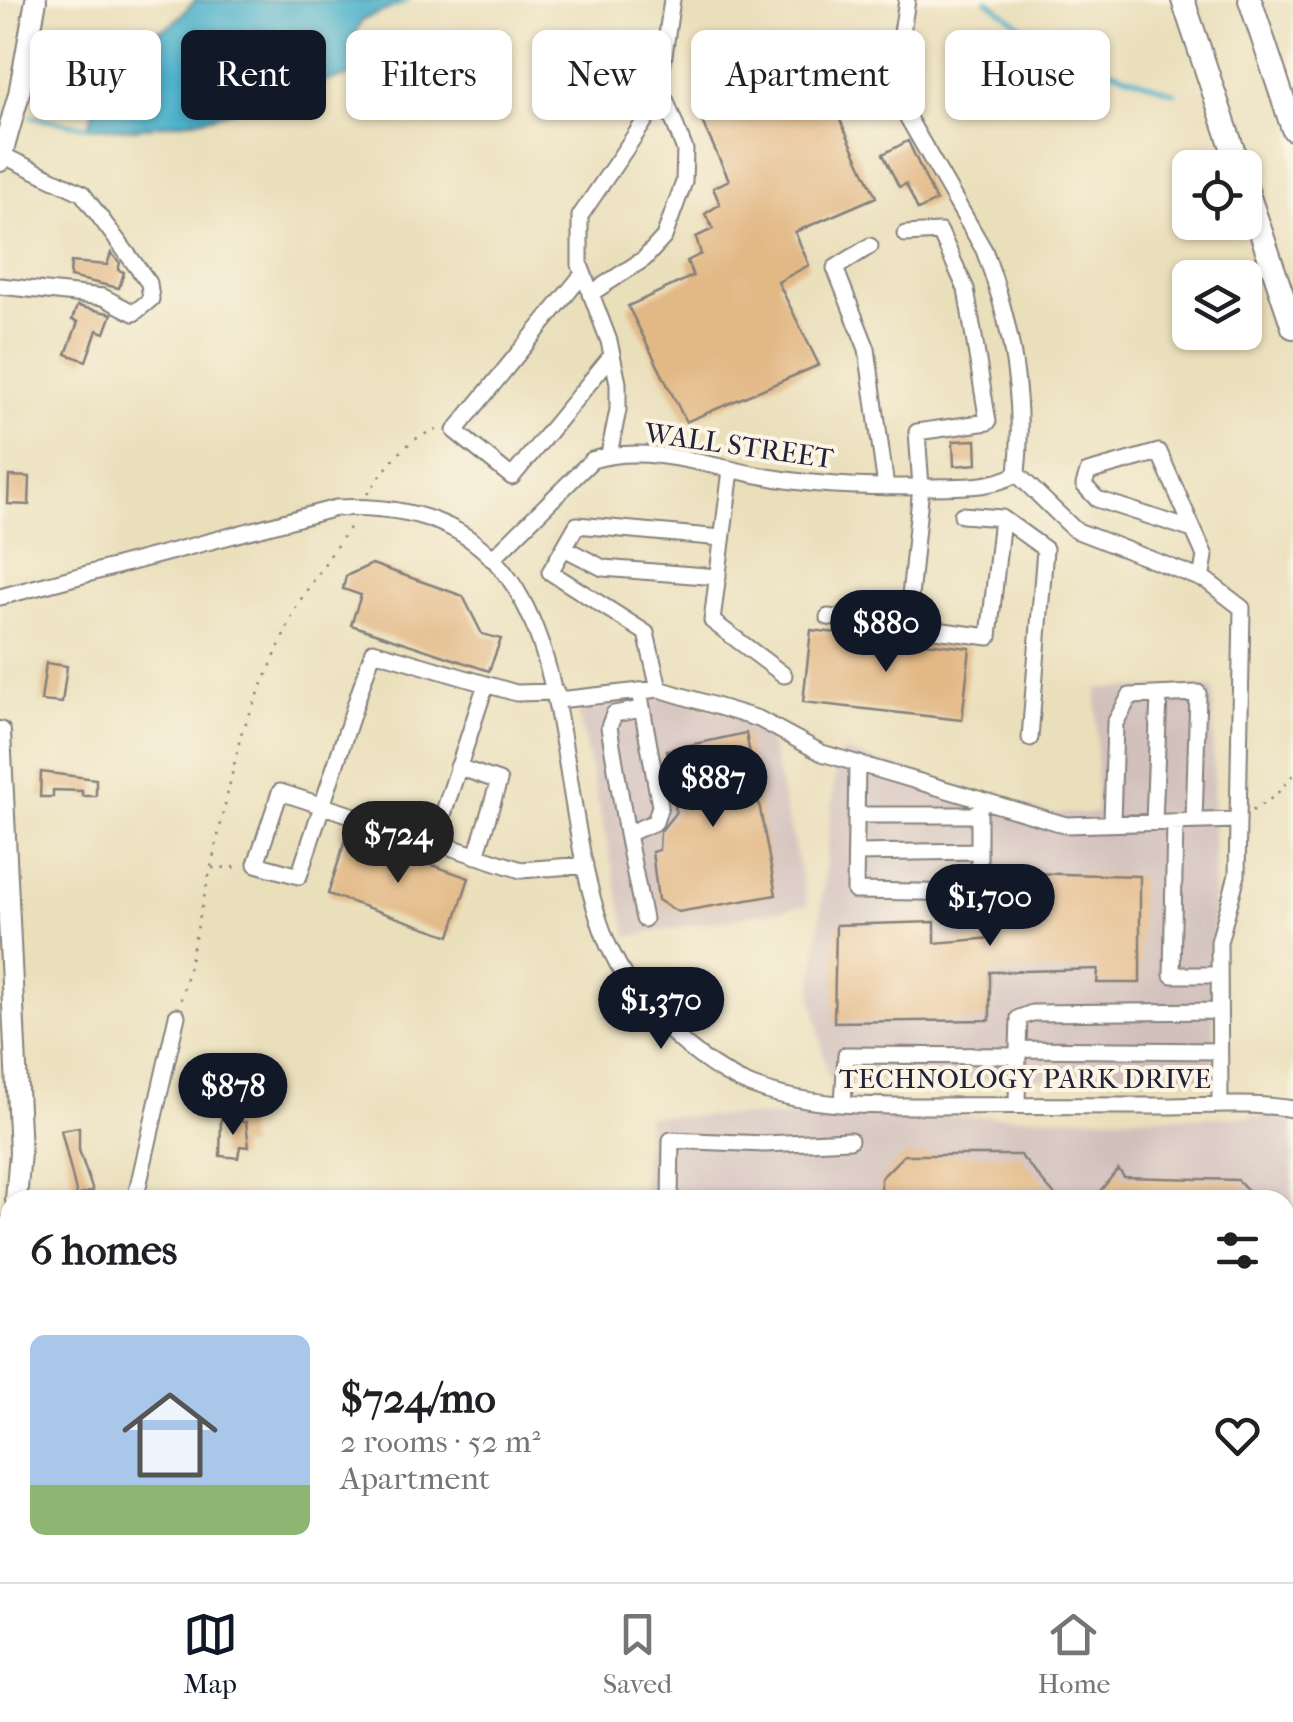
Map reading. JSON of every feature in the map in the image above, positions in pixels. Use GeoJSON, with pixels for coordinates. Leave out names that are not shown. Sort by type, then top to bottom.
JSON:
{"type":"FeatureCollection","features":[{"type":"Feature","properties":{"kind":"highway"},"geometry":{"type":"LineString","coordinates":[[1183,0],[1233,150]]}},
{"type":"Feature","properties":{"kind":"highway"},"geometry":{"type":"LineString","coordinates":[[1250,0],[1293,129]]}},
{"type":"Feature","properties":{"kind":"highway"},"geometry":{"type":"LineString","coordinates":[[1262,235],[1293,327]]}},
{"type":"Feature","properties":{"kind":"main road"},"geometry":{"type":"LineString","coordinates":[[1,158],[19,94],[36,0]]}},
{"type":"Feature","properties":{"kind":"main road"},"geometry":{"type":"LineString","coordinates":[[0,732],[20,1152],[18,1190]]}},
{"type":"Feature","properties":{"kind":"street"},"geometry":{"type":"LineString","coordinates":[[609,454],[618,410],[612,354],[583,274],[578,244],[580,216],[657,103],[672,0]]}},
{"type":"Feature","properties":{"kind":"street"},"geometry":{"type":"LineString","coordinates":[[907,0],[896,99],[984,250],[994,276],[1006,315],[1017,387],[1022,435],[1017,474],[1075,530],[1202,579],[1242,608],[1237,875],[1219,942],[1220,1105]]}},
{"type":"Feature","properties":{"kind":"street"},"geometry":{"type":"LineString","coordinates":[[590,294],[644,259],[664,237],[684,182],[685,150],[671,114]]}},
{"type":"Feature","properties":{"kind":"street"},"geometry":{"type":"LineString","coordinates":[[0,286],[103,296],[134,313],[151,299],[149,282],[82,192],[1,158]]}},
{"type":"Feature","properties":{"kind":"street"},"geometry":{"type":"LineString","coordinates":[[905,234],[940,232],[966,289],[988,422],[917,432],[921,486],[908,617],[913,628],[989,638],[1002,518]]}},
{"type":"Feature","properties":{"kind":"street"},"geometry":{"type":"LineString","coordinates":[[870,246],[835,268],[867,350],[886,487]]}},
{"type":"Feature","properties":{"kind":"street"},"geometry":{"type":"LineString","coordinates":[[583,274],[455,430],[512,476],[612,354]]}},
{"type":"Feature","properties":{"kind":"street"},"geometry":{"type":"LineString","coordinates":[[1193,530],[1098,498],[1084,485],[1088,472],[1159,452],[1205,556],[1202,579]]}},
{"type":"Feature","properties":{"kind":"street","name":"WALL STREET"},"geometry":{"type":"LineString","coordinates":[[492,559],[592,460],[609,454],[647,455],[776,479],[886,487],[996,486],[1017,474]]}},
{"type":"Feature","properties":{"kind":"street"},"geometry":{"type":"LineString","coordinates":[[731,470],[712,621],[784,675]]}},
{"type":"Feature","properties":{"kind":"street","name":"TECHNOLOGY PARK DRIVE"},"geometry":{"type":"LineString","coordinates":[[0,597],[318,512],[385,506],[436,521],[492,559],[529,606],[557,696],[585,864],[610,948],[628,982],[693,1051],[751,1085],[778,1094],[843,1103],[1220,1105],[1293,1109]]}},
{"type":"Feature","properties":{"kind":"street"},"geometry":{"type":"LineString","coordinates":[[962,515],[1002,518],[1045,549],[1030,738]]}},
{"type":"Feature","properties":{"kind":"street"},"geometry":{"type":"LineString","coordinates":[[659,688],[646,634],[550,572],[577,525],[722,538]]}},
{"type":"Feature","properties":{"kind":"street"},"geometry":{"type":"LineString","coordinates":[[564,548],[604,568],[718,577]]}},
{"type":"Feature","properties":{"kind":"street"},"geometry":{"type":"LineString","coordinates":[[828,617],[868,622]]}},
{"type":"Feature","properties":{"kind":"street"},"geometry":{"type":"LineString","coordinates":[[585,864],[521,870],[322,805],[280,792],[256,864],[299,876],[322,805],[374,651],[516,693],[557,696],[659,688],[759,719],[822,753],[979,807],[1066,825],[1238,820]]}},
{"type":"Feature","properties":{"kind":"street"},"geometry":{"type":"LineString","coordinates":[[434,842],[486,684]]}},
{"type":"Feature","properties":{"kind":"street"},"geometry":{"type":"LineString","coordinates":[[627,834],[655,822],[660,806],[638,691]]}},
{"type":"Feature","properties":{"kind":"street"},"geometry":{"type":"LineString","coordinates":[[1112,824],[1115,724],[1130,696],[1198,693],[1194,821]]}},
{"type":"Feature","properties":{"kind":"street"},"geometry":{"type":"LineString","coordinates":[[1154,822],[1159,695]]}},
{"type":"Feature","properties":{"kind":"street"},"geometry":{"type":"LineString","coordinates":[[642,708],[614,714],[609,727],[644,919]]}},
{"type":"Feature","properties":{"kind":"street"},"geometry":{"type":"LineString","coordinates":[[857,763],[855,891],[979,893],[979,807]]}},
{"type":"Feature","properties":{"kind":"street"},"geometry":{"type":"LineString","coordinates":[[458,767],[499,781],[476,856]]}},
{"type":"Feature","properties":{"kind":"street"},"geometry":{"type":"LineString","coordinates":[[856,814],[979,807]]}},
{"type":"Feature","properties":{"kind":"street"},"geometry":{"type":"LineString","coordinates":[[1175,822],[1172,975],[1219,974]]}},
{"type":"Feature","properties":{"kind":"street"},"geometry":{"type":"LineString","coordinates":[[856,853],[980,851]]}},
{"type":"Feature","properties":{"kind":"street"},"geometry":{"type":"LineString","coordinates":[[1017,1106],[1020,1018],[1032,1013],[1219,1011]]}},
{"type":"Feature","properties":{"kind":"street"},"geometry":{"type":"LineString","coordinates":[[137,1190],[177,1016]]}},
{"type":"Feature","properties":{"kind":"street"},"geometry":{"type":"LineString","coordinates":[[843,1103],[846,1056],[1220,1051]]}},
{"type":"Feature","properties":{"kind":"street"},"geometry":{"type":"LineString","coordinates":[[670,1190],[671,1140],[765,1144],[850,1140]]}},
{"type":"Feature","properties":{"kind":"path"},"geometry":{"type":"LineString","coordinates":[[177,1016],[241,734],[263,678],[298,605],[340,546],[360,507],[395,456],[415,439],[438,429],[455,430]]}},
{"type":"Feature","properties":{"kind":"path"},"geometry":{"type":"LineString","coordinates":[[1238,820],[1276,796],[1293,776]]}},
{"type":"Feature","properties":{"kind":"path"},"geometry":{"type":"LineString","coordinates":[[210,868],[256,864]]}},
{"type":"Feature","properties":{"kind":"shaded area"},"geometry":{"type":"Polygon","coordinates":[[[1097,688],[1213,688],[1214,1079],[828,1079],[812,994],[836,768],[843,751],[1050,813],[1096,813],[1097,688]]]}},
{"type":"Feature","properties":{"kind":"shaded area"},"geometry":{"type":"Polygon","coordinates":[[[658,695],[765,722],[808,905],[628,937],[578,712],[658,695]]]}},
{"type":"Feature","properties":{"kind":"shaded area"},"geometry":{"type":"Polygon","coordinates":[[[648,1116],[1293,1117],[1293,1190],[643,1190],[648,1116]]]}},
{"type":"Feature","properties":{"kind":"water"},"geometry":{"type":"Polygon","coordinates":[[[196,0],[399,0],[394,7],[362,20],[357,30],[346,30],[346,77],[326,81],[326,30],[181,30],[181,120],[195,120],[135,129],[88,127],[90,120],[161,120],[161,30],[196,0]]]}},
{"type":"Feature","properties":{"kind":"building"},"geometry":{"type":"Polygon","coordinates":[[[701,120],[840,120],[876,197],[795,232],[809,265],[778,282],[819,365],[686,422],[628,306],[693,276],[687,261],[701,254],[696,237],[713,229],[705,214],[720,204],[713,188],[729,180],[701,120]]]}},
{"type":"Feature","properties":{"kind":"building"},"geometry":{"type":"Polygon","coordinates":[[[908,141],[936,201],[918,210],[906,184],[899,187],[883,154],[908,141]]]}},
{"type":"Feature","properties":{"kind":"building"},"geometry":{"type":"Polygon","coordinates":[[[111,253],[120,263],[118,270],[124,272],[119,288],[70,277],[71,262],[107,265],[111,253]]]}},
{"type":"Feature","properties":{"kind":"building"},"geometry":{"type":"Polygon","coordinates":[[[77,306],[112,314],[105,333],[97,330],[86,361],[66,354],[78,322],[72,320],[77,306]]]}},
{"type":"Feature","properties":{"kind":"building"},"geometry":{"type":"Polygon","coordinates":[[[976,440],[977,464],[954,466],[953,441],[976,440]]]}},
{"type":"Feature","properties":{"kind":"building"},"geometry":{"type":"Polygon","coordinates":[[[9,476],[30,477],[29,505],[8,504],[9,476]]]}},
{"type":"Feature","properties":{"kind":"building"},"geometry":{"type":"Polygon","coordinates":[[[372,564],[463,596],[482,634],[501,639],[489,671],[351,625],[361,595],[343,589],[346,576],[372,564]]]}},
{"type":"Feature","properties":{"kind":"building"},"geometry":{"type":"Polygon","coordinates":[[[811,630],[970,648],[962,720],[803,702],[811,630]]]}},
{"type":"Feature","properties":{"kind":"building"},"geometry":{"type":"Polygon","coordinates":[[[46,663],[67,666],[62,703],[41,701],[46,663]]]}},
{"type":"Feature","properties":{"kind":"building"},"geometry":{"type":"Polygon","coordinates":[[[746,733],[776,895],[678,912],[658,900],[652,852],[659,850],[660,832],[676,812],[667,750],[746,733]]]}},
{"type":"Feature","properties":{"kind":"building"},"geometry":{"type":"Polygon","coordinates":[[[41,772],[96,779],[96,796],[82,796],[82,791],[53,790],[53,797],[40,797],[41,772]]]}},
{"type":"Feature","properties":{"kind":"building"},"geometry":{"type":"Polygon","coordinates":[[[347,835],[469,878],[450,936],[328,894],[347,835]]]}},
{"type":"Feature","properties":{"kind":"building"},"geometry":{"type":"Polygon","coordinates":[[[990,872],[1140,876],[1140,983],[1097,983],[1098,969],[990,972],[990,1020],[834,1022],[836,925],[935,922],[935,943],[992,938],[990,872]]]}},
{"type":"Feature","properties":{"kind":"building"},"geometry":{"type":"Polygon","coordinates":[[[221,1119],[246,1122],[249,1147],[240,1146],[238,1158],[220,1156],[221,1119]]]}},
{"type":"Feature","properties":{"kind":"building"},"geometry":{"type":"Polygon","coordinates":[[[79,1127],[79,1150],[93,1190],[76,1190],[61,1130],[79,1127]]]}},
{"type":"Feature","properties":{"kind":"building"},"geometry":{"type":"Polygon","coordinates":[[[904,1155],[1020,1155],[1050,1190],[881,1190],[881,1178],[904,1155]]]}},
{"type":"Feature","properties":{"kind":"building"},"geometry":{"type":"Polygon","coordinates":[[[1118,1169],[1124,1177],[1238,1180],[1248,1190],[1101,1190],[1118,1169]]]}},
{"type":"Feature","properties":{"kind":"waterway"},"geometry":{"type":"LineString","coordinates":[[394,7],[408,0]]}},
{"type":"Feature","properties":{"kind":"waterway"},"geometry":{"type":"LineString","coordinates":[[986,0],[1059,52],[1175,93]]}},
{"type":"Feature","properties":{"kind":"waterway"},"geometry":{"type":"LineString","coordinates":[[48,120],[88,127]]}}]}
